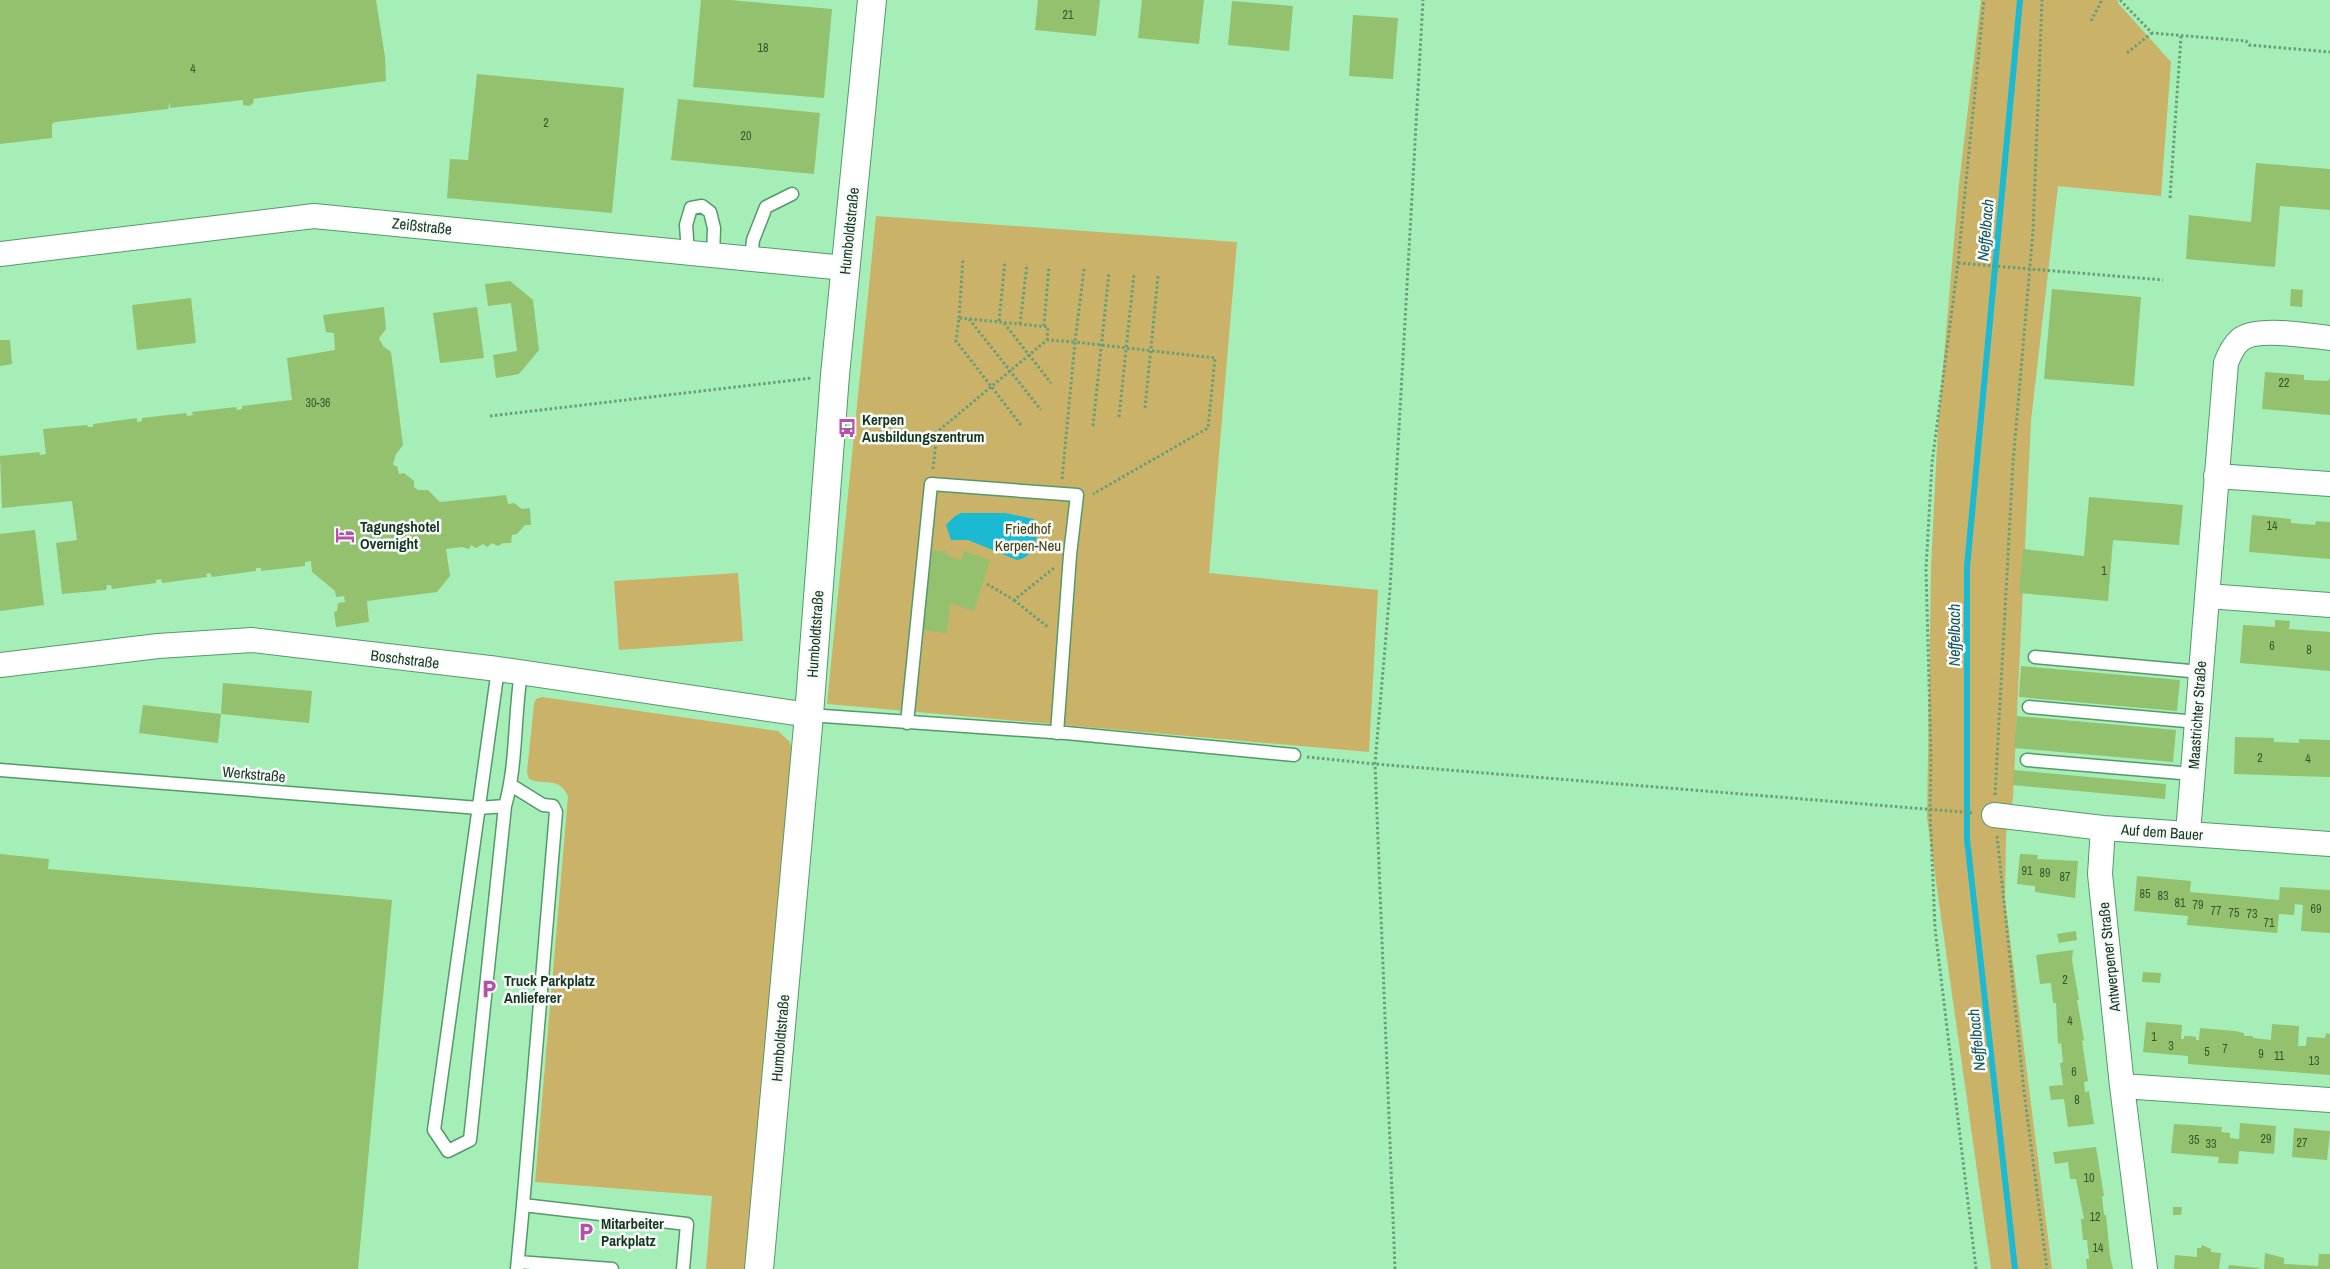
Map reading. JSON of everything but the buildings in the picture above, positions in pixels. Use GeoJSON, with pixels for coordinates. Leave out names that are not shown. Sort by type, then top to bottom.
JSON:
{"type":"FeatureCollection","features":[{"type":"Feature","properties":{"kind":"street","name":"Humboldtstraße"},"geometry":{"type":"LineString","coordinates":[[759,1269],[809,715],[845,268],[872,0]]}},
{"type":"Feature","properties":{"kind":"street","name":"Zeißstraße"},"geometry":{"type":"LineString","coordinates":[[0,254],[314,216],[845,268]]}},
{"type":"Feature","properties":{"kind":"street","name":"Maastrichter Straße"},"geometry":{"type":"LineString","coordinates":[[2188,833],[2226,364],[2232,349],[2241,339],[2250,334],[2276,333],[2330,338]]}},
{"type":"Feature","properties":{"kind":"street"},"geometry":{"type":"LineString","coordinates":[[2216,476],[2330,484]]}},
{"type":"Feature","properties":{"kind":"street"},"geometry":{"type":"LineString","coordinates":[[2207,596],[2330,605]]}},
{"type":"Feature","properties":{"kind":"street","name":"Boschstraße"},"geometry":{"type":"LineString","coordinates":[[0,665],[158,646],[252,640],[509,671],[809,715]]}},
{"type":"Feature","properties":{"kind":"street","name":"Auf dem Bauer"},"geometry":{"type":"LineString","coordinates":[[1994,815],[2103,828],[2330,844]]}},
{"type":"Feature","properties":{"kind":"street","name":"Antwerpener Straße"},"geometry":{"type":"LineString","coordinates":[[2103,828],[2100,874],[2122,1086],[2146,1269]]}},
{"type":"Feature","properties":{"kind":"street"},"geometry":{"type":"LineString","coordinates":[[2122,1086],[2330,1100]]}},
{"type":"Feature","properties":{"kind":"lane"},"geometry":{"type":"LineString","coordinates":[[751,259],[753,240],[766,207],[792,194]]}},
{"type":"Feature","properties":{"kind":"lane"},"geometry":{"type":"LineString","coordinates":[[688,252],[687,216],[692,208],[702,206],[710,212],[714,228],[713,254]]}},
{"type":"Feature","properties":{"kind":"lane"},"geometry":{"type":"LineString","coordinates":[[907,723],[931,484],[1077,495],[1070,555],[1057,732]]}},
{"type":"Feature","properties":{"kind":"lane"},"geometry":{"type":"LineString","coordinates":[[2035,658],[2201,672]]}},
{"type":"Feature","properties":{"kind":"lane"},"geometry":{"type":"LineString","coordinates":[[509,671],[515,707],[511,785],[505,806],[470,1140],[448,1152],[434,1130],[479,808],[509,671]]}},
{"type":"Feature","properties":{"kind":"lane"},"geometry":{"type":"LineString","coordinates":[[2029,707],[2197,722]]}},
{"type":"Feature","properties":{"kind":"lane"},"geometry":{"type":"LineString","coordinates":[[809,715],[1057,732],[1294,755]]}},
{"type":"Feature","properties":{"kind":"lane"},"geometry":{"type":"LineString","coordinates":[[2027,760],[2193,774]]}},
{"type":"Feature","properties":{"kind":"lane","name":"Werkstraße"},"geometry":{"type":"LineString","coordinates":[[0,770],[479,808],[505,806]]}},
{"type":"Feature","properties":{"kind":"lane"},"geometry":{"type":"LineString","coordinates":[[511,785],[542,805],[553,806],[556,812],[524,1205],[517,1266],[612,1269]]}},
{"type":"Feature","properties":{"kind":"lane"},"geometry":{"type":"LineString","coordinates":[[524,1205],[687,1224],[683,1269]]}},
{"type":"Feature","properties":{"kind":"path"},"geometry":{"type":"LineString","coordinates":[[1395,1269],[1375,764],[1390,589],[1423,0]]}},
{"type":"Feature","properties":{"kind":"path"},"geometry":{"type":"LineString","coordinates":[[1976,1269],[1935,928],[1930,810],[1931,758],[1926,569],[1932,463],[1958,263],[1984,0]]}},
{"type":"Feature","properties":{"kind":"path"},"geometry":{"type":"LineString","coordinates":[[2042,0],[2030,269],[2013,463],[1994,815],[2024,1091],[2048,1269]]}},
{"type":"Feature","properties":{"kind":"path"},"geometry":{"type":"LineString","coordinates":[[2091,21],[2102,0]]}},
{"type":"Feature","properties":{"kind":"path"},"geometry":{"type":"LineString","coordinates":[[2120,0],[2152,33],[2246,41],[2248,45],[2330,52]]}},
{"type":"Feature","properties":{"kind":"path"},"geometry":{"type":"LineString","coordinates":[[2127,53],[2152,33]]}},
{"type":"Feature","properties":{"kind":"path"},"geometry":{"type":"LineString","coordinates":[[2170,198],[2182,36]]}},
{"type":"Feature","properties":{"kind":"path"},"geometry":{"type":"LineString","coordinates":[[964,258],[956,341],[1021,424]]}},
{"type":"Feature","properties":{"kind":"path"},"geometry":{"type":"LineString","coordinates":[[999,321],[1005,261]]}},
{"type":"Feature","properties":{"kind":"path"},"geometry":{"type":"LineString","coordinates":[[1958,263],[2163,280]]}},
{"type":"Feature","properties":{"kind":"path"},"geometry":{"type":"LineString","coordinates":[[1020,324],[1027,264]]}},
{"type":"Feature","properties":{"kind":"path"},"geometry":{"type":"LineString","coordinates":[[1044,326],[1049,266]]}},
{"type":"Feature","properties":{"kind":"path"},"geometry":{"type":"LineString","coordinates":[[1060,495],[1084,269]]}},
{"type":"Feature","properties":{"kind":"path"},"geometry":{"type":"LineString","coordinates":[[1094,426],[1108,272]]}},
{"type":"Feature","properties":{"kind":"path"},"geometry":{"type":"LineString","coordinates":[[1120,417],[1134,274]]}},
{"type":"Feature","properties":{"kind":"path"},"geometry":{"type":"LineString","coordinates":[[1146,408],[1158,276]]}},
{"type":"Feature","properties":{"kind":"path"},"geometry":{"type":"LineString","coordinates":[[959,318],[1044,326],[1048,327],[1047,340]]}},
{"type":"Feature","properties":{"kind":"path"},"geometry":{"type":"LineString","coordinates":[[969,319],[1041,410]]}},
{"type":"Feature","properties":{"kind":"path"},"geometry":{"type":"LineString","coordinates":[[1004,322],[1051,383]]}},
{"type":"Feature","properties":{"kind":"path"},"geometry":{"type":"LineString","coordinates":[[931,484],[937,432],[1047,340],[1215,358],[1208,428],[1090,496],[1077,495]]}},
{"type":"Feature","properties":{"kind":"path"},"geometry":{"type":"LineString","coordinates":[[490,416],[836,375]]}},
{"type":"Feature","properties":{"kind":"path"},"geometry":{"type":"LineString","coordinates":[[1014,600],[1070,555]]}},
{"type":"Feature","properties":{"kind":"path"},"geometry":{"type":"LineString","coordinates":[[987,584],[1014,600],[1064,639]]}},
{"type":"Feature","properties":{"kind":"path"},"geometry":{"type":"LineString","coordinates":[[1294,755],[1375,764],[1930,810],[1955,810]]}},
{"type":"Feature","properties":{"kind":"green space"},"geometry":{"type":"Polygon","coordinates":[[[1981,0],[2118,0],[2118,3],[2171,62],[2161,196],[2058,186],[2031,421],[2013,798],[2006,834],[2005,900],[2052,1269],[1991,1269],[1927,818],[1931,567],[1938,425],[1959,184],[1981,0]]]}},
{"type":"Feature","properties":{"kind":"green space","name":"Friedhof Kerpen-Neu"},"geometry":{"type":"Polygon","coordinates":[[[876,216],[1237,242],[1209,573],[1378,590],[1369,752],[827,704],[876,216]]]}},
{"type":"Feature","properties":{"kind":"green space"},"geometry":{"type":"Polygon","coordinates":[[[738,573],[743,641],[619,650],[614,581],[738,573]]]}},
{"type":"Feature","properties":{"kind":"green space"},"geometry":{"type":"Polygon","coordinates":[[[542,697],[778,731],[789,741],[795,757],[750,1269],[706,1269],[712,1196],[535,1182],[568,796],[556,784],[529,779],[527,772],[534,704],[536,699],[542,697]]]}},
{"type":"Feature","properties":{"kind":"water"},"geometry":{"type":"Polygon","coordinates":[[[961,513],[1005,513],[1034,519],[1037,531],[1035,544],[1028,555],[1017,560],[968,540],[951,540],[946,525],[961,513]]]}},
{"type":"Feature","properties":{"kind":"waterway","name":"Neffelbach"},"geometry":{"type":"LineString","coordinates":[[2015,1269],[1967,839],[1967,567],[2020,0]]}},
{"type":"Feature","properties":{"kind":"place","name":"Kerpen Ausbildungszentrum"},"geometry":{"type":"Point","coordinates":[847,428]}},
{"type":"Feature","properties":{"kind":"place","name":"Tagungshotel Overnight"},"geometry":{"type":"Point","coordinates":[345,535]}},
{"type":"Feature","properties":{"kind":"place","name":"Truck Parkplatz Anlieferer"},"geometry":{"type":"Point","coordinates":[489,989]}},
{"type":"Feature","properties":{"kind":"place","name":"Mitarbeiter Parkplatz"},"geometry":{"type":"Point","coordinates":[586,1232]}}]}
